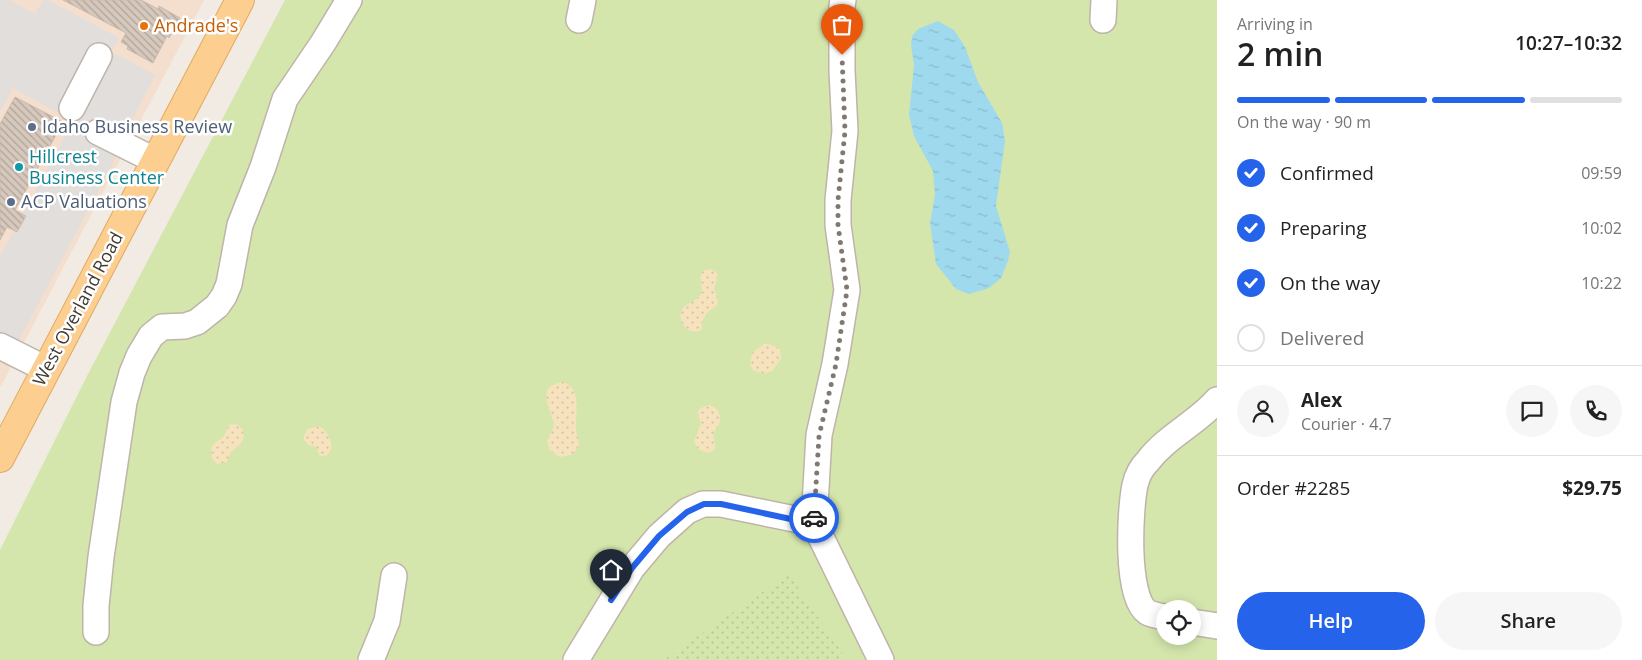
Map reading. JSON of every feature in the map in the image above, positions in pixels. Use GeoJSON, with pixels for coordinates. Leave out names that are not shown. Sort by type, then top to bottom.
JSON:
{"type":"FeatureCollection","features":[{"type":"Feature","properties":{"kind":"main road","name":"West Overland Road"},"geometry":{"type":"LineString","coordinates":[[0,458],[240,0]]}},
{"type":"Feature","properties":{"kind":"lane"},"geometry":{"type":"LineString","coordinates":[[96,632],[96,606],[101,557],[124,402],[132,373],[139,356],[151,336],[162,328],[184,326],[197,322],[218,306],[224,296],[240,225],[263,168],[285,100],[349,0]]}},
{"type":"Feature","properties":{"kind":"lane"},"geometry":{"type":"LineString","coordinates":[[844,0],[842,6],[842,71],[845,131],[838,200],[838,225],[847,290],[836,364],[819,436],[814,524],[881,660]]}},
{"type":"Feature","properties":{"kind":"lane"},"geometry":{"type":"LineString","coordinates":[[72,108],[99,56]]}},
{"type":"Feature","properties":{"kind":"lane"},"geometry":{"type":"LineString","coordinates":[[98,132],[156,161]]}},
{"type":"Feature","properties":{"kind":"lane"},"geometry":{"type":"LineString","coordinates":[[0,346],[46,369]]}},
{"type":"Feature","properties":{"kind":"lane"},"geometry":{"type":"LineString","coordinates":[[1156,614],[1147,612],[1135,594],[1132,570],[1132,513],[1136,484],[1147,461],[1158,449],[1198,418],[1217,400]]}},
{"type":"Feature","properties":{"kind":"lane"},"geometry":{"type":"LineString","coordinates":[[576,660],[632,568],[659,536],[687,512],[704,504],[721,504],[814,524]]}},
{"type":"Feature","properties":{"kind":"lane"},"geometry":{"type":"LineString","coordinates":[[371,660],[387,621],[394,576]]}},
{"type":"Feature","properties":{"kind":"lane"},"geometry":{"type":"LineString","coordinates":[[1201,623],[1217,626]]}},
{"type":"Feature","properties":{"kind":"shaded area"},"geometry":{"type":"Polygon","coordinates":[[[0,0],[204,0],[0,388],[0,0]]]}},
{"type":"Feature","properties":{"kind":"shaded area"},"geometry":{"type":"Polygon","coordinates":[[[0,0],[9,0],[35,14],[43,0],[48,0],[119,38],[111,52],[155,75],[127,130],[111,167],[19,340],[0,332],[0,257],[73,121],[13,88],[0,112],[0,0]]]}},
{"type":"Feature","properties":{"kind":"green space"},"geometry":{"type":"Polygon","coordinates":[[[285,0],[1217,0],[1217,660],[0,660],[0,550],[87,376],[285,0]]]}},
{"type":"Feature","properties":{"kind":"green space"},"geometry":{"type":"Polygon","coordinates":[[[789,574],[847,660],[663,660],[789,574]]]}},
{"type":"Feature","properties":{"kind":"sand"},"geometry":{"type":"Polygon","coordinates":[[[710,269],[718,275],[714,289],[718,301],[717,305],[706,314],[700,331],[690,331],[683,324],[681,312],[683,308],[699,297],[702,288],[702,271],[710,269]]]}},
{"type":"Feature","properties":{"kind":"sand"},"geometry":{"type":"Polygon","coordinates":[[[764,344],[780,349],[781,359],[772,371],[763,374],[753,370],[750,365],[752,353],[764,344]]]}},
{"type":"Feature","properties":{"kind":"sand"},"geometry":{"type":"Polygon","coordinates":[[[563,382],[573,389],[575,394],[577,406],[576,430],[579,443],[572,455],[559,457],[550,450],[547,441],[554,426],[546,393],[554,384],[563,382]]]}},
{"type":"Feature","properties":{"kind":"sand"},"geometry":{"type":"Polygon","coordinates":[[[708,405],[716,409],[720,417],[719,424],[713,435],[715,444],[713,451],[708,453],[698,449],[694,441],[701,424],[698,413],[699,409],[708,405]]]}},
{"type":"Feature","properties":{"kind":"sand"},"geometry":{"type":"Polygon","coordinates":[[[237,424],[243,430],[243,440],[232,451],[227,462],[217,464],[212,458],[212,447],[224,436],[229,425],[237,424]]]}},
{"type":"Feature","properties":{"kind":"sand"},"geometry":{"type":"Polygon","coordinates":[[[319,426],[329,436],[331,444],[331,449],[326,456],[320,456],[315,446],[309,445],[304,440],[308,429],[319,426]]]}},
{"type":"Feature","properties":{"kind":"water"},"geometry":{"type":"Polygon","coordinates":[[[938,21],[954,30],[965,47],[978,82],[1002,123],[1005,141],[996,206],[1010,252],[1008,261],[1001,278],[989,288],[969,294],[956,289],[936,264],[930,223],[935,195],[933,171],[914,136],[909,115],[914,65],[911,45],[912,36],[918,29],[938,21]]]}},
{"type":"Feature","properties":{"kind":"building","name":"Andrade's"},"geometry":{"type":"Polygon","coordinates":[[[63,0],[141,0],[158,9],[159,6],[180,18],[169,38],[167,36],[153,63],[127,49],[128,46],[121,42],[126,33],[63,0]]]}},
{"type":"Feature","properties":{"kind":"building","name":"Hillcrest Business Center"},"geometry":{"type":"Polygon","coordinates":[[[15,97],[63,122],[15,210],[26,216],[17,232],[7,227],[0,240],[0,124],[15,97]]]}},
{"type":"Feature","properties":{"kind":"way so far"},"geometry":{"type":"LineString","coordinates":[[814,518],[819,436],[836,364],[847,290],[838,225],[838,200],[845,131],[842,55]]}},
{"type":"Feature","properties":{"kind":"place","name":"Andrade's"},"geometry":{"type":"Point","coordinates":[144,26]}},
{"type":"Feature","properties":{"kind":"place","name":"Idaho Business Review"},"geometry":{"type":"Point","coordinates":[32,127]}},
{"type":"Feature","properties":{"kind":"place","name":"Hillcrest Business Center"},"geometry":{"type":"Point","coordinates":[19,167]}},
{"type":"Feature","properties":{"kind":"place","name":"ACP Valuations"},"geometry":{"type":"Point","coordinates":[11,202]}},
{"type":"Feature","properties":{"kind":"route"},"geometry":{"type":"LineString","coordinates":[[611,600],[632,568],[659,536],[687,512],[704,504],[721,504],[814,524],[814,518]]}}]}
